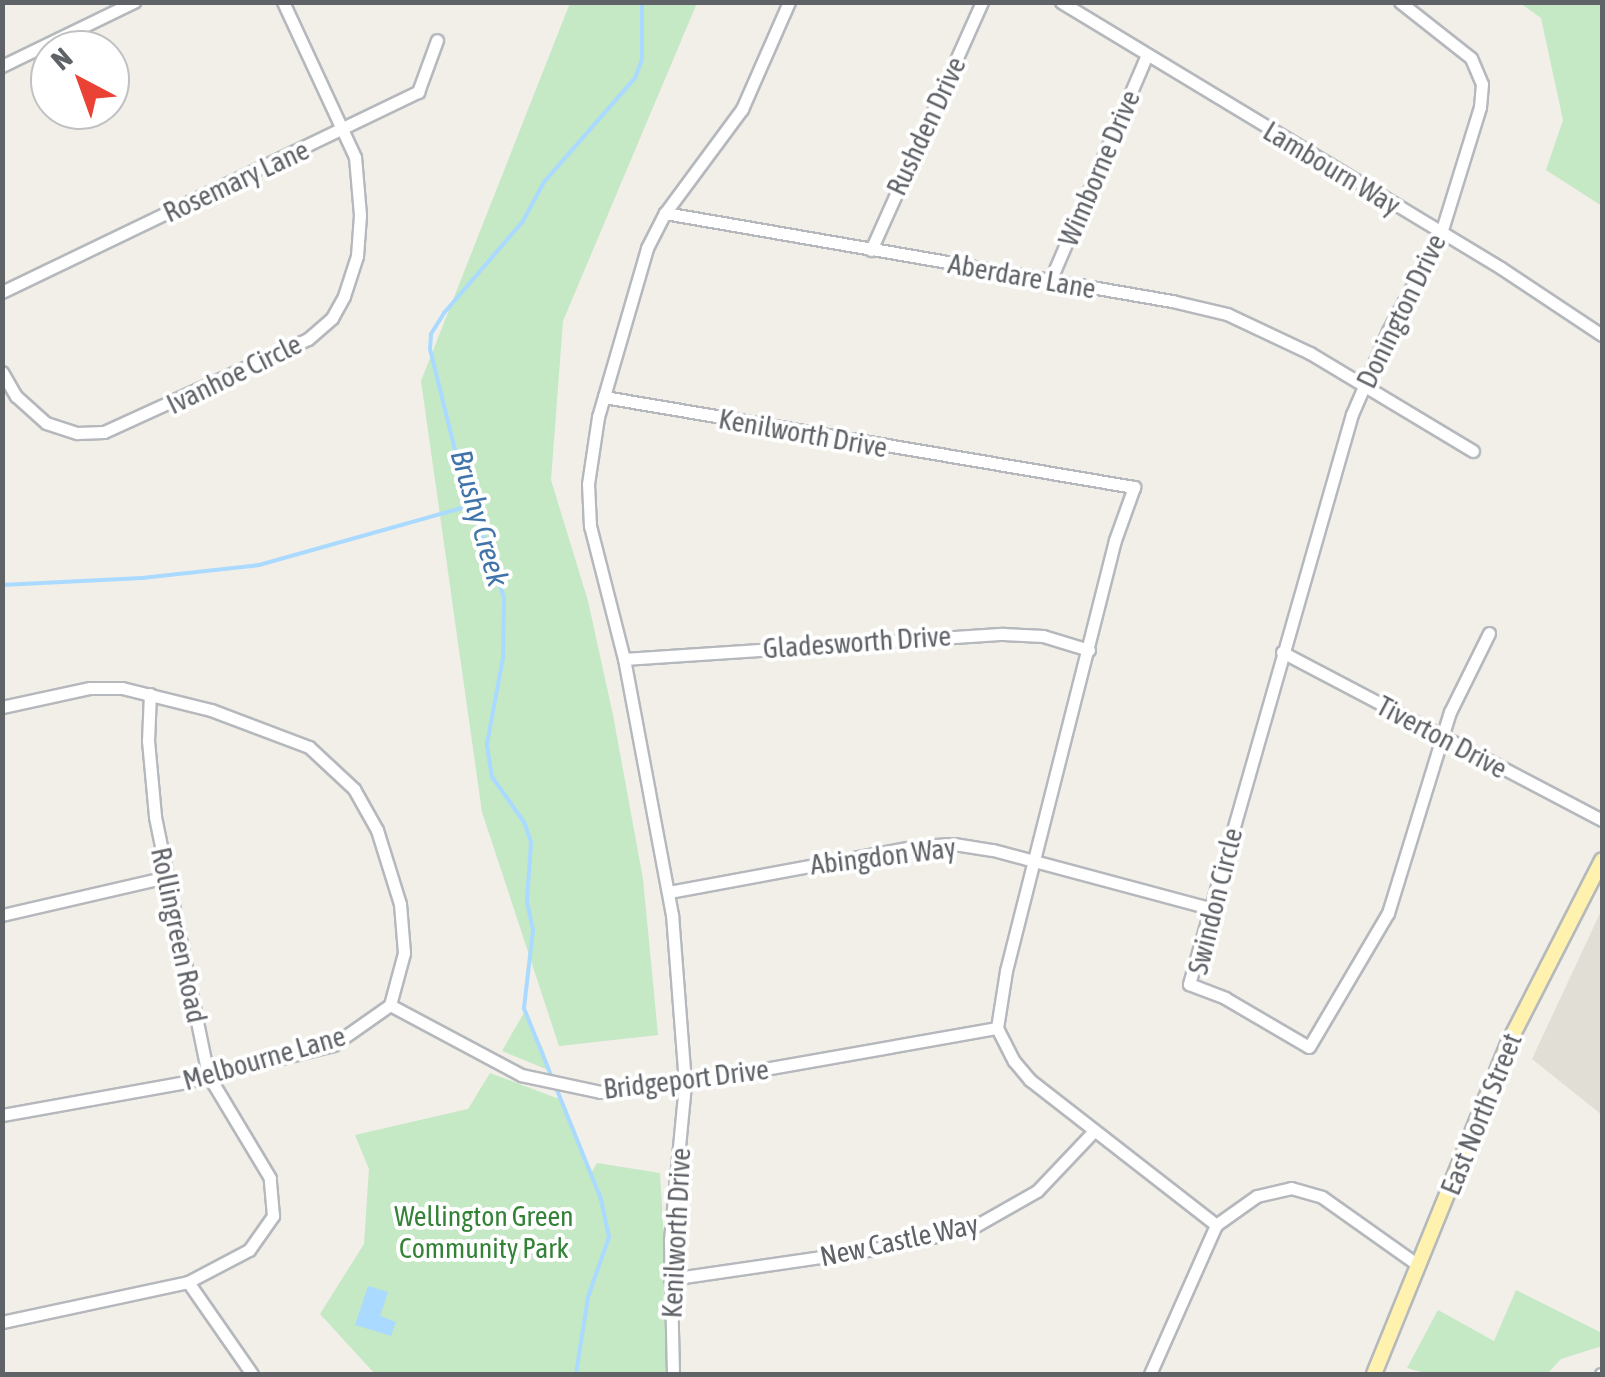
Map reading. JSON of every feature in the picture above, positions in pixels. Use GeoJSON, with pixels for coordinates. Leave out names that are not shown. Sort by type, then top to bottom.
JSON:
{"type":"FeatureCollection","features":[{"type":"Feature","properties":{"kind":"main road","name":"East North Street"},"geometry":{"type":"LineString","coordinates":[[1380,1373],[1418,1266],[1509,1042],[1602,860]]}},
{"type":"Feature","properties":{"kind":"street"},"geometry":{"type":"LineString","coordinates":[[2,66],[134,2]]}},
{"type":"Feature","properties":{"kind":"street","name":"Ivanhoe Circle"},"geometry":{"type":"LineString","coordinates":[[2,372],[16,396],[46,423],[77,433],[104,432],[313,335],[339,306],[357,256],[359,189],[355,157],[283,2]]}},
{"type":"Feature","properties":{"kind":"street"},"geometry":{"type":"LineString","coordinates":[[604,397],[641,262],[665,212],[742,108],[790,2]]}},
{"type":"Feature","properties":{"kind":"street","name":"Rushden Drive"},"geometry":{"type":"LineString","coordinates":[[871,250],[982,2]]}},
{"type":"Feature","properties":{"kind":"street","name":"Lambourn Way"},"geometry":{"type":"LineString","coordinates":[[1061,2],[1602,334]]}},
{"type":"Feature","properties":{"kind":"street","name":"Donington Drive"},"geometry":{"type":"LineString","coordinates":[[1282,652],[1363,384],[1441,234],[1476,122],[1482,84],[1467,53],[1400,2]]}},
{"type":"Feature","properties":{"kind":"street","name":"Rosemary Lane"},"geometry":{"type":"LineString","coordinates":[[2,292],[418,92],[437,40]]}},
{"type":"Feature","properties":{"kind":"street","name":"Wimborne Drive"},"geometry":{"type":"LineString","coordinates":[[1050,281],[1148,55]]}},
{"type":"Feature","properties":{"kind":"street","name":"Aberdare Lane"},"geometry":{"type":"LineString","coordinates":[[665,212],[1227,314],[1289,342],[1473,451]]}},
{"type":"Feature","properties":{"kind":"street","name":"Kenilworth Drive"},"geometry":{"type":"LineString","coordinates":[[673,1374],[670,1279],[685,1084],[669,892],[624,659],[588,510],[592,446],[604,397],[1134,488],[1119,526],[1034,860],[998,1006],[997,1028]]}},
{"type":"Feature","properties":{"kind":"street"},"geometry":{"type":"LineString","coordinates":[[1442,736],[1489,633]]}},
{"type":"Feature","properties":{"kind":"street","name":"Gladesworth Drive"},"geometry":{"type":"LineString","coordinates":[[624,659],[1003,634],[1043,636],[1089,650]]}},
{"type":"Feature","properties":{"kind":"street","name":"Tiverton Drive"},"geometry":{"type":"LineString","coordinates":[[1282,652],[1602,820]]}},
{"type":"Feature","properties":{"kind":"street","name":"Swindon Circle"},"geometry":{"type":"LineString","coordinates":[[1282,652],[1190,984],[1225,998],[1310,1046],[1388,913],[1442,736]]}},
{"type":"Feature","properties":{"kind":"street"},"geometry":{"type":"LineString","coordinates":[[2,708],[102,686],[150,694],[292,737],[323,757],[354,790],[377,830],[400,904],[403,963],[390,1004]]}},
{"type":"Feature","properties":{"kind":"street","name":"Rollingreen Road"},"geometry":{"type":"LineString","coordinates":[[2,1322],[188,1282],[250,1250],[266,1230],[274,1208],[267,1170],[208,1075],[149,778],[150,694]]}},
{"type":"Feature","properties":{"kind":"street","name":"Abingdon Way"},"geometry":{"type":"LineString","coordinates":[[669,892],[928,845],[972,846],[1210,908]]}},
{"type":"Feature","properties":{"kind":"street"},"geometry":{"type":"LineString","coordinates":[[2,915],[166,877]]}},
{"type":"Feature","properties":{"kind":"street","name":"Melbourne Lane"},"geometry":{"type":"LineString","coordinates":[[2,1116],[208,1075],[333,1044],[362,1028],[390,1004]]}},
{"type":"Feature","properties":{"kind":"street","name":"Bridgeport Drive"},"geometry":{"type":"LineString","coordinates":[[390,1004],[534,1078],[576,1090],[618,1092],[685,1084],[997,1028]]}},
{"type":"Feature","properties":{"kind":"street"},"geometry":{"type":"LineString","coordinates":[[997,1028],[1023,1073],[1216,1225]]}},
{"type":"Feature","properties":{"kind":"street","name":"New Castle Way"},"geometry":{"type":"LineString","coordinates":[[670,1279],[870,1250],[970,1229],[1037,1191],[1094,1130]]}},
{"type":"Feature","properties":{"kind":"street"},"geometry":{"type":"LineString","coordinates":[[1150,1374],[1216,1225],[1257,1196],[1298,1189],[1322,1197],[1418,1266]]}},
{"type":"Feature","properties":{"kind":"street"},"geometry":{"type":"LineString","coordinates":[[188,1282],[252,1374]]}},
{"type":"Feature","properties":{"kind":"shaded area"},"geometry":{"type":"Polygon","coordinates":[[[1602,909],[1602,1115],[1532,1059],[1602,909]]]}},
{"type":"Feature","properties":{"kind":"green space"},"geometry":{"type":"Polygon","coordinates":[[[570,3],[697,3],[563,321],[551,480],[588,601],[613,715],[643,879],[658,1035],[559,1046],[482,812],[421,381],[570,3]]]}},
{"type":"Feature","properties":{"kind":"green space"},"geometry":{"type":"Polygon","coordinates":[[[1520,3],[1602,3],[1602,206],[1546,170],[1563,120],[1541,18],[1520,3]]]}},
{"type":"Feature","properties":{"kind":"green space"},"geometry":{"type":"Polygon","coordinates":[[[525,1011],[543,1049],[551,1071],[502,1051],[525,1011]]]}},
{"type":"Feature","properties":{"kind":"green space","name":"Wellington Green Community Park"},"geometry":{"type":"Polygon","coordinates":[[[490,1073],[562,1100],[591,1173],[597,1163],[660,1173],[672,1374],[375,1374],[320,1314],[364,1244],[369,1169],[355,1135],[468,1109],[490,1073]]]}},
{"type":"Feature","properties":{"kind":"green space"},"geometry":{"type":"Polygon","coordinates":[[[1516,1290],[1602,1333],[1602,1346],[1561,1359],[1547,1374],[1428,1374],[1407,1368],[1438,1310],[1494,1341],[1516,1290]]]}},
{"type":"Feature","properties":{"kind":"water"},"geometry":{"type":"Polygon","coordinates":[[[368,1286],[388,1292],[380,1316],[396,1322],[391,1336],[355,1325],[368,1286]]]}},
{"type":"Feature","properties":{"kind":"waterway","name":"Brushy Creek"},"geometry":{"type":"LineString","coordinates":[[576,1374],[588,1297],[609,1237],[601,1199],[524,1008],[533,930],[527,901],[531,842],[524,822],[492,777],[487,744],[503,658],[504,598],[455,450],[430,349],[431,334],[444,313],[523,221],[544,182],[635,78],[642,60],[642,2]]}},
{"type":"Feature","properties":{"kind":"waterway"},"geometry":{"type":"LineString","coordinates":[[2,585],[142,578],[259,565],[473,505]]}}]}
